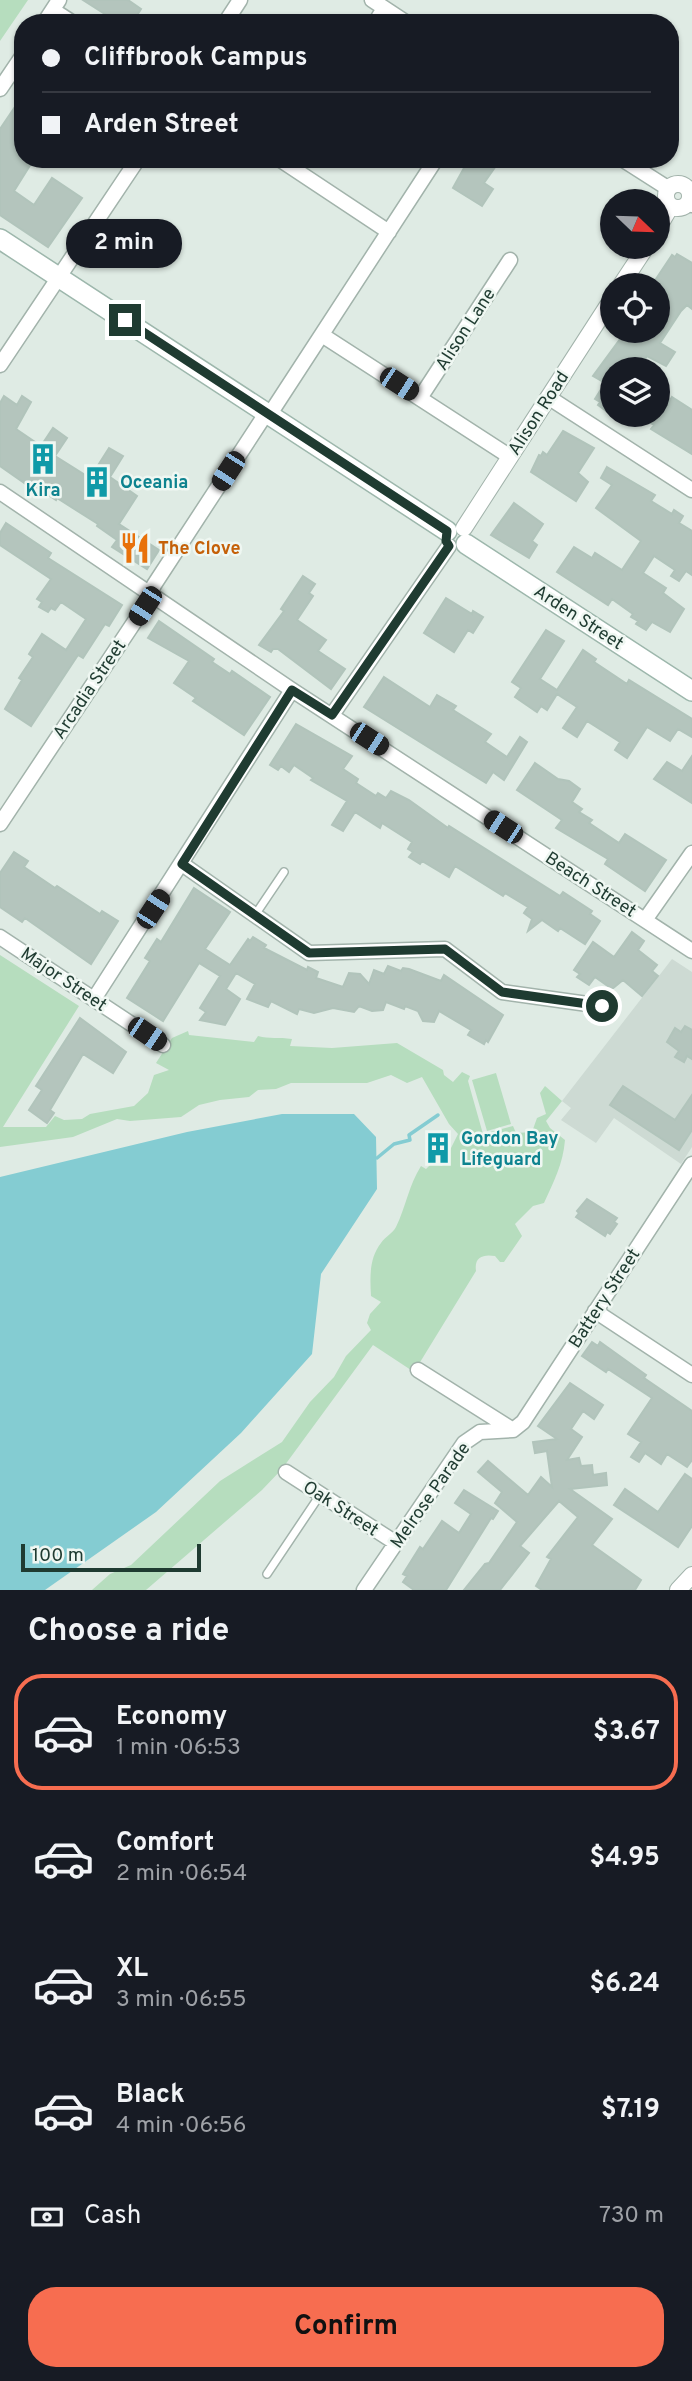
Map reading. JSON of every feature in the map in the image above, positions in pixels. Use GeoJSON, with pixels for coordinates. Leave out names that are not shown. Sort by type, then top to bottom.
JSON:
{"type":"FeatureCollection","features":[{"type":"Feature","properties":{"kind":"main road","name":"Arden Street"},"geometry":{"type":"LineString","coordinates":[[0,239],[692,691]]}},
{"type":"Feature","properties":{"kind":"street"},"geometry":{"type":"LineString","coordinates":[[383,7],[401,0]]}},
{"type":"Feature","properties":{"kind":"street"},"geometry":{"type":"LineString","coordinates":[[0,89],[14,68]]}},
{"type":"Feature","properties":{"kind":"street"},"geometry":{"type":"LineString","coordinates":[[0,365],[132,168]]}},
{"type":"Feature","properties":{"kind":"street"},"geometry":{"type":"LineString","coordinates":[[294,168],[389,232]]}},
{"type":"Feature","properties":{"kind":"street","name":"Arcadia Street"},"geometry":{"type":"LineString","coordinates":[[0,824],[430,168]]}},
{"type":"Feature","properties":{"kind":"street"},"geometry":{"type":"LineString","coordinates":[[640,168],[690,193],[690,205]]}},
{"type":"Feature","properties":{"kind":"street"},"geometry":{"type":"LineString","coordinates":[[670,205],[679,188]]}},
{"type":"Feature","properties":{"kind":"street","name":"Alison Lane"},"geometry":{"type":"LineString","coordinates":[[420,398],[510,260]]}},
{"type":"Feature","properties":{"kind":"street","name":"Alison Road"},"geometry":{"type":"LineString","coordinates":[[332,715],[457,537],[600,317]]}},
{"type":"Feature","properties":{"kind":"street"},"geometry":{"type":"LineString","coordinates":[[322,335],[509,456]]}},
{"type":"Feature","properties":{"kind":"street"},"geometry":{"type":"LineString","coordinates":[[548,397],[692,490]]}},
{"type":"Feature","properties":{"kind":"street","name":"Beach Street"},"geometry":{"type":"LineString","coordinates":[[0,492],[292,690],[692,951]]}},
{"type":"Feature","properties":{"kind":"street"},"geometry":{"type":"LineString","coordinates":[[94,999],[292,690]]}},
{"type":"Feature","properties":{"kind":"street"},"geometry":{"type":"LineString","coordinates":[[645,920],[692,853]]}},
{"type":"Feature","properties":{"kind":"street"},"geometry":{"type":"LineString","coordinates":[[182,864],[309,953],[445,949],[502,992],[602,1006]]}},
{"type":"Feature","properties":{"kind":"street","name":"Major Street"},"geometry":{"type":"LineString","coordinates":[[0,937],[163,1045]]}},
{"type":"Feature","properties":{"kind":"street","name":"Battery Street"},"geometry":{"type":"LineString","coordinates":[[513,1430],[523,1422],[692,1164]]}},
{"type":"Feature","properties":{"kind":"street"},"geometry":{"type":"LineString","coordinates":[[595,1311],[692,1375]]}},
{"type":"Feature","properties":{"kind":"street"},"geometry":{"type":"LineString","coordinates":[[418,1370],[513,1430]]}},
{"type":"Feature","properties":{"kind":"street","name":"Melrose Parade"},"geometry":{"type":"LineString","coordinates":[[364,1590],[470,1437],[480,1432],[513,1430]]}},
{"type":"Feature","properties":{"kind":"street","name":"Oak Street"},"geometry":{"type":"LineString","coordinates":[[286,1472],[396,1543]]}},
{"type":"Feature","properties":{"kind":"street"},"geometry":{"type":"LineString","coordinates":[[678,1590],[692,1575]]}},
{"type":"Feature","properties":{"kind":"lane"},"geometry":{"type":"LineString","coordinates":[[255,915],[284,872]]}},
{"type":"Feature","properties":{"kind":"lane"},"geometry":{"type":"LineString","coordinates":[[267,1574],[320,1495]]}},
{"type":"Feature","properties":{"kind":"shaded area"},"geometry":{"type":"Polygon","coordinates":[[[672,959],[692,972],[692,1147],[681,1164],[614,1118],[596,1143],[561,1120],[571,1108],[562,1101],[672,959]]]}},
{"type":"Feature","properties":{"kind":"green space"},"geometry":{"type":"Polygon","coordinates":[[[0,0],[28,0],[18,14],[14,14],[14,20],[0,41],[0,0]]]}},
{"type":"Feature","properties":{"kind":"green space"},"geometry":{"type":"Polygon","coordinates":[[[0,955],[79,1006],[3,1127],[46,1127],[55,1116],[64,1120],[82,1119],[90,1114],[134,1106],[148,1093],[154,1075],[169,1070],[156,1063],[172,1038],[188,1031],[189,1035],[254,1042],[258,1036],[292,1039],[290,1046],[332,1048],[397,1043],[443,1070],[444,1075],[453,1082],[462,1072],[470,1076],[468,1081],[483,1134],[513,1126],[516,1133],[532,1132],[537,1118],[546,1114],[540,1093],[545,1086],[562,1101],[546,1121],[550,1128],[565,1140],[555,1180],[544,1203],[533,1206],[515,1224],[522,1236],[504,1262],[491,1255],[483,1256],[476,1262],[476,1271],[414,1372],[373,1345],[282,1469],[262,1490],[146,1590],[92,1590],[110,1574],[131,1565],[220,1481],[282,1442],[310,1402],[334,1377],[346,1356],[371,1330],[367,1323],[370,1314],[381,1302],[371,1296],[374,1255],[396,1227],[421,1166],[426,1169],[432,1163],[442,1166],[458,1134],[449,1124],[422,1077],[407,1083],[391,1075],[367,1083],[291,1083],[276,1089],[258,1090],[249,1097],[199,1105],[181,1117],[130,1121],[117,1119],[73,1137],[0,1147],[0,955]]]}},
{"type":"Feature","properties":{"kind":"green space"},"geometry":{"type":"Polygon","coordinates":[[[496,1073],[511,1124],[487,1131],[472,1080],[496,1073]]]}},
{"type":"Feature","properties":{"kind":"water"},"geometry":{"type":"Polygon","coordinates":[[[282,1114],[354,1114],[376,1137],[377,1189],[321,1274],[312,1354],[241,1433],[156,1512],[45,1590],[0,1590],[0,1177],[187,1132],[282,1114]]]}},
{"type":"Feature","properties":{"kind":"building"},"geometry":{"type":"Polygon","coordinates":[[[83,0],[128,0],[141,9],[138,14],[105,14],[83,0]]]}},
{"type":"Feature","properties":{"kind":"building"},"geometry":{"type":"Polygon","coordinates":[[[14,108],[14,168],[28,168],[14,191],[34,205],[52,178],[82,198],[48,247],[0,215],[0,129],[14,108]]]}},
{"type":"Feature","properties":{"kind":"building"},"geometry":{"type":"Polygon","coordinates":[[[464,168],[494,168],[484,183],[493,189],[482,206],[453,188],[464,168]]]}},
{"type":"Feature","properties":{"kind":"building"},"geometry":{"type":"Polygon","coordinates":[[[677,254],[692,263],[692,309],[687,305],[670,328],[670,273],[660,273],[672,255],[675,257],[677,254]]]}},
{"type":"Feature","properties":{"kind":"building"},"geometry":{"type":"Polygon","coordinates":[[[617,343],[660,343],[675,352],[670,360],[670,357],[607,357],[617,343]]]}},
{"type":"Feature","properties":{"kind":"building"},"geometry":{"type":"Polygon","coordinates":[[[600,366],[600,380],[593,376],[600,366]]]}},
{"type":"Feature","properties":{"kind":"building"},"geometry":{"type":"Polygon","coordinates":[[[4,396],[17,405],[22,396],[31,402],[16,429],[41,446],[53,428],[67,438],[55,456],[90,478],[109,448],[123,456],[110,477],[137,496],[119,524],[159,550],[147,569],[112,547],[117,540],[97,526],[98,524],[35,486],[33,489],[0,466],[0,403],[4,396]]]}},
{"type":"Feature","properties":{"kind":"building"},"geometry":{"type":"Polygon","coordinates":[[[672,397],[692,410],[692,454],[651,429],[670,427],[672,397]]]}},
{"type":"Feature","properties":{"kind":"building"},"geometry":{"type":"Polygon","coordinates":[[[563,431],[594,448],[578,473],[588,482],[576,501],[531,472],[539,455],[543,452],[547,455],[563,431]]]}},
{"type":"Feature","properties":{"kind":"building"},"geometry":{"type":"Polygon","coordinates":[[[607,467],[655,495],[651,501],[672,514],[674,510],[683,516],[679,523],[692,531],[692,575],[686,571],[679,581],[671,576],[675,570],[654,556],[643,573],[666,588],[663,593],[684,609],[670,632],[652,622],[646,630],[636,624],[638,621],[631,617],[633,614],[612,599],[608,605],[557,572],[574,547],[592,558],[595,553],[622,570],[641,541],[596,508],[612,485],[601,478],[607,467]]]}},
{"type":"Feature","properties":{"kind":"building"},"geometry":{"type":"Polygon","coordinates":[[[514,503],[543,524],[532,541],[537,545],[529,558],[491,535],[514,503]]]}},
{"type":"Feature","properties":{"kind":"building"},"geometry":{"type":"Polygon","coordinates":[[[6,523],[51,553],[48,558],[122,605],[109,626],[105,624],[83,658],[78,655],[31,726],[5,709],[22,680],[19,678],[33,657],[29,654],[42,634],[66,650],[86,619],[61,602],[55,610],[51,608],[48,612],[39,607],[42,602],[37,599],[51,579],[0,545],[0,533],[6,523]]]}},
{"type":"Feature","properties":{"kind":"building"},"geometry":{"type":"Polygon","coordinates":[[[303,576],[315,584],[309,593],[313,596],[297,620],[326,640],[318,651],[345,669],[331,689],[278,649],[271,652],[259,645],[284,611],[281,609],[303,576]]]}},
{"type":"Feature","properties":{"kind":"building"},"geometry":{"type":"Polygon","coordinates":[[[446,598],[472,614],[473,611],[483,617],[473,633],[468,630],[454,652],[424,633],[446,598]]]}},
{"type":"Feature","properties":{"kind":"building"},"geometry":{"type":"Polygon","coordinates":[[[159,621],[214,659],[212,662],[230,674],[232,671],[270,697],[244,735],[193,701],[196,698],[174,683],[189,661],[148,638],[159,621]]]}},
{"type":"Feature","properties":{"kind":"building"},"geometry":{"type":"Polygon","coordinates":[[[546,630],[564,641],[540,679],[557,690],[583,650],[596,659],[594,662],[627,684],[629,680],[692,719],[692,737],[678,729],[670,741],[647,727],[627,758],[615,750],[620,742],[587,721],[577,737],[563,728],[577,707],[557,694],[547,710],[541,706],[537,712],[515,697],[521,688],[512,682],[546,630]]]}},
{"type":"Feature","properties":{"kind":"building"},"geometry":{"type":"Polygon","coordinates":[[[384,677],[430,707],[437,695],[456,706],[453,710],[491,734],[485,742],[507,757],[520,737],[527,742],[504,780],[493,772],[486,783],[364,707],[384,677]]]}},
{"type":"Feature","properties":{"kind":"building"},"geometry":{"type":"Polygon","coordinates":[[[296,724],[352,756],[343,769],[358,779],[356,783],[376,796],[378,793],[386,798],[391,791],[409,800],[448,828],[449,826],[560,896],[563,892],[592,911],[590,914],[600,921],[585,944],[542,920],[528,931],[532,919],[524,913],[528,907],[505,893],[503,896],[455,866],[449,877],[422,861],[420,864],[409,857],[413,852],[408,849],[412,842],[382,823],[380,828],[355,812],[343,831],[332,825],[347,801],[311,780],[313,778],[294,765],[289,772],[281,766],[278,770],[270,765],[296,724]]]}},
{"type":"Feature","properties":{"kind":"building"},"geometry":{"type":"Polygon","coordinates":[[[692,756],[692,803],[654,779],[667,762],[682,771],[692,756]]]}},
{"type":"Feature","properties":{"kind":"building"},"geometry":{"type":"Polygon","coordinates":[[[535,763],[558,779],[569,781],[580,789],[572,802],[582,809],[579,812],[592,820],[589,823],[619,843],[625,834],[666,860],[645,891],[605,864],[608,859],[556,828],[562,820],[517,790],[535,763]]]}},
{"type":"Feature","properties":{"kind":"building"},"geometry":{"type":"Polygon","coordinates":[[[14,852],[28,861],[24,867],[55,888],[57,886],[100,914],[102,911],[118,921],[91,964],[25,918],[22,922],[0,907],[0,873],[14,852]]]}},
{"type":"Feature","properties":{"kind":"building"},"geometry":{"type":"Polygon","coordinates":[[[194,888],[230,912],[205,949],[230,965],[248,939],[250,941],[253,937],[266,945],[264,948],[307,970],[308,967],[318,972],[316,978],[343,987],[349,973],[360,974],[369,984],[374,970],[384,974],[388,966],[401,971],[403,968],[409,969],[441,981],[444,975],[503,1015],[488,1042],[486,1040],[484,1044],[468,1035],[471,1030],[439,1011],[434,1022],[423,1021],[418,1011],[386,1002],[383,1010],[372,1011],[359,1006],[354,1012],[333,1008],[314,1013],[299,1009],[297,1014],[271,1001],[268,1007],[247,999],[255,984],[236,973],[226,989],[240,999],[225,1025],[200,1020],[206,1012],[200,1008],[220,976],[199,963],[163,1021],[127,998],[150,961],[145,958],[157,939],[161,942],[194,888]]]}},
{"type":"Feature","properties":{"kind":"building"},"geometry":{"type":"Polygon","coordinates":[[[632,932],[644,941],[638,950],[657,965],[652,971],[658,976],[642,996],[623,980],[612,989],[595,977],[589,985],[577,977],[580,974],[574,970],[593,942],[614,957],[632,932]]]}},
{"type":"Feature","properties":{"kind":"building"},"geometry":{"type":"Polygon","coordinates":[[[80,1018],[126,1052],[113,1073],[83,1054],[50,1110],[54,1113],[47,1123],[29,1110],[42,1090],[36,1086],[80,1018]]]}},
{"type":"Feature","properties":{"kind":"building"},"geometry":{"type":"Polygon","coordinates":[[[685,1026],[692,1030],[692,1059],[687,1056],[684,1062],[675,1057],[679,1051],[667,1042],[675,1028],[681,1032],[685,1026]]]}},
{"type":"Feature","properties":{"kind":"building"},"geometry":{"type":"Polygon","coordinates":[[[623,1086],[675,1120],[692,1095],[692,1130],[679,1150],[610,1105],[623,1086]]]}},
{"type":"Feature","properties":{"kind":"building"},"geometry":{"type":"Polygon","coordinates":[[[587,1199],[617,1218],[614,1222],[617,1224],[610,1234],[607,1232],[605,1236],[576,1217],[579,1213],[577,1211],[587,1199]]]}},
{"type":"Feature","properties":{"kind":"building"},"geometry":{"type":"Polygon","coordinates":[[[592,1342],[598,1346],[600,1342],[646,1375],[644,1378],[692,1411],[692,1460],[687,1467],[667,1454],[661,1464],[645,1453],[639,1462],[631,1457],[641,1442],[628,1434],[652,1398],[608,1369],[606,1372],[582,1356],[592,1342]]]}},
{"type":"Feature","properties":{"kind":"building"},"geometry":{"type":"Polygon","coordinates":[[[570,1383],[603,1405],[594,1419],[583,1411],[571,1429],[582,1437],[567,1460],[579,1458],[581,1466],[592,1465],[593,1475],[606,1473],[607,1485],[570,1489],[612,1519],[592,1545],[641,1580],[635,1590],[542,1590],[536,1586],[551,1559],[547,1557],[578,1517],[559,1501],[520,1546],[529,1553],[500,1590],[464,1590],[485,1564],[489,1563],[517,1522],[495,1503],[502,1492],[478,1472],[488,1461],[528,1495],[541,1477],[552,1487],[547,1451],[535,1453],[533,1442],[557,1439],[538,1426],[570,1383]]]}},
{"type":"Feature","properties":{"kind":"building"},"geometry":{"type":"Polygon","coordinates":[[[685,1474],[692,1479],[692,1526],[678,1547],[614,1505],[625,1489],[658,1512],[685,1474]]]}},
{"type":"Feature","properties":{"kind":"building"},"geometry":{"type":"Polygon","coordinates":[[[464,1490],[498,1511],[446,1590],[414,1590],[403,1582],[407,1576],[403,1574],[420,1547],[423,1549],[442,1521],[459,1533],[471,1514],[455,1503],[464,1490]]]}},
{"type":"Feature","properties":{"kind":"waterway"},"geometry":{"type":"LineString","coordinates":[[377,1158],[394,1144],[410,1140],[409,1135],[438,1115]]}},
{"type":"Feature","properties":{"kind":"place","name":"Kira"},"geometry":{"type":"Point","coordinates":[43,459]}},
{"type":"Feature","properties":{"kind":"place","name":"Oceania"},"geometry":{"type":"Point","coordinates":[97,482]}},
{"type":"Feature","properties":{"kind":"place","name":"The Clove"},"geometry":{"type":"Point","coordinates":[135,548]}},
{"type":"Feature","properties":{"kind":"place","name":"Gordon Bay Lifeguard"},"geometry":{"type":"Point","coordinates":[438,1148]}},
{"type":"Feature","properties":{"kind":"route"},"geometry":{"type":"LineString","coordinates":[[125,320],[447,531],[446,541],[449,546],[332,715],[292,690],[182,864],[309,953],[445,949],[502,992],[602,1006]]}}]}
